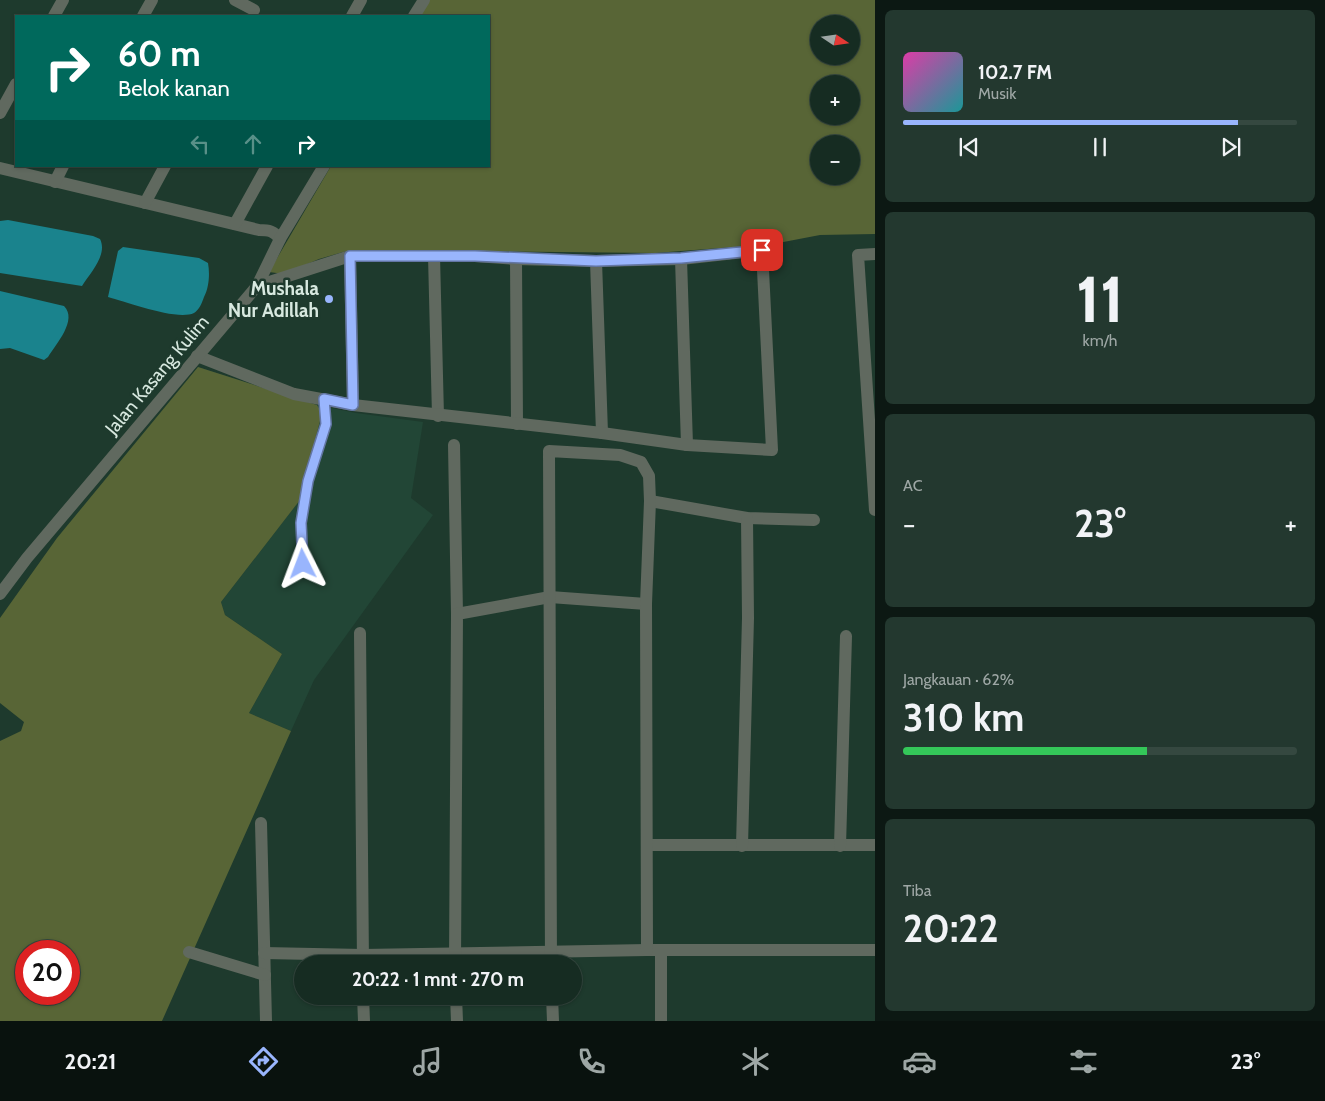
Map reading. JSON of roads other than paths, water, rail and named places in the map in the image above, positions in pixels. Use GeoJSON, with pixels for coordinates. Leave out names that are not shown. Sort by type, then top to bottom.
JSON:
{"type":"FeatureCollection","features":[{"type":"Feature","properties":{"kind":"street"},"geometry":{"type":"LineString","coordinates":[[55,15],[63,0]]}},
{"type":"Feature","properties":{"kind":"street"},"geometry":{"type":"LineString","coordinates":[[144,15],[152,0]]}},
{"type":"Feature","properties":{"kind":"street"},"geometry":{"type":"LineString","coordinates":[[235,0],[255,9]]}},
{"type":"Feature","properties":{"kind":"street"},"geometry":{"type":"LineString","coordinates":[[353,15],[361,0]]}},
{"type":"Feature","properties":{"kind":"street"},"geometry":{"type":"LineString","coordinates":[[415,15],[424,0]]}},
{"type":"Feature","properties":{"kind":"street"},"geometry":{"type":"LineString","coordinates":[[0,113],[15,86]]}},
{"type":"Feature","properties":{"kind":"street"},"geometry":{"type":"LineString","coordinates":[[55,182],[62,167]]}},
{"type":"Feature","properties":{"kind":"street"},"geometry":{"type":"LineString","coordinates":[[145,202],[165,167]]}},
{"type":"Feature","properties":{"kind":"street"},"geometry":{"type":"LineString","coordinates":[[235,224],[266,167]]}},
{"type":"Feature","properties":{"kind":"street","name":"Jalan Kasang Kulim"},"geometry":{"type":"LineString","coordinates":[[0,594],[26,558],[257,286],[280,239],[323,167]]}},
{"type":"Feature","properties":{"kind":"street"},"geometry":{"type":"LineString","coordinates":[[0,168],[235,224],[270,230],[276,233],[280,239]]}},
{"type":"Feature","properties":{"kind":"street"},"geometry":{"type":"LineString","coordinates":[[198,356],[294,394],[353,405],[602,433],[687,445],[772,450],[762,250],[681,258],[596,261],[475,256],[350,256],[257,286]]}},
{"type":"Feature","properties":{"kind":"street"},"geometry":{"type":"LineString","coordinates":[[875,254],[858,255],[875,510]]}},
{"type":"Feature","properties":{"kind":"street"},"geometry":{"type":"LineString","coordinates":[[350,256],[353,405]]}},
{"type":"Feature","properties":{"kind":"street"},"geometry":{"type":"LineString","coordinates":[[434,256],[438,416]]}},
{"type":"Feature","properties":{"kind":"street"},"geometry":{"type":"LineString","coordinates":[[681,258],[687,445]]}},
{"type":"Feature","properties":{"kind":"street"},"geometry":{"type":"LineString","coordinates":[[516,259],[517,424]]}},
{"type":"Feature","properties":{"kind":"street"},"geometry":{"type":"LineString","coordinates":[[596,261],[602,433]]}},
{"type":"Feature","properties":{"kind":"street"},"geometry":{"type":"LineString","coordinates":[[454,445],[457,614],[455,955]]}},
{"type":"Feature","properties":{"kind":"street"},"geometry":{"type":"LineString","coordinates":[[551,955],[549,451],[620,455],[641,462],[649,476],[650,501],[646,604],[647,950]]}},
{"type":"Feature","properties":{"kind":"street"},"geometry":{"type":"LineString","coordinates":[[650,501],[747,518],[814,520]]}},
{"type":"Feature","properties":{"kind":"street"},"geometry":{"type":"LineString","coordinates":[[742,846],[748,618],[747,518]]}},
{"type":"Feature","properties":{"kind":"street"},"geometry":{"type":"LineString","coordinates":[[457,614],[550,597],[646,604]]}},
{"type":"Feature","properties":{"kind":"street"},"geometry":{"type":"LineString","coordinates":[[360,633],[363,955]]}},
{"type":"Feature","properties":{"kind":"street"},"geometry":{"type":"LineString","coordinates":[[840,846],[846,636]]}},
{"type":"Feature","properties":{"kind":"street"},"geometry":{"type":"LineString","coordinates":[[261,823],[266,1021]]}},
{"type":"Feature","properties":{"kind":"street"},"geometry":{"type":"LineString","coordinates":[[647,845],[875,845]]}},
{"type":"Feature","properties":{"kind":"street"},"geometry":{"type":"LineString","coordinates":[[578,955],[647,950],[875,950]]}},
{"type":"Feature","properties":{"kind":"street"},"geometry":{"type":"LineString","coordinates":[[661,950],[661,1021]]}},
{"type":"Feature","properties":{"kind":"street"},"geometry":{"type":"LineString","coordinates":[[189,952],[265,975]]}},
{"type":"Feature","properties":{"kind":"street"},"geometry":{"type":"LineString","coordinates":[[264,953],[297,955]]}},
{"type":"Feature","properties":{"kind":"street"},"geometry":{"type":"LineString","coordinates":[[363,1005],[364,1021]]}},
{"type":"Feature","properties":{"kind":"street"},"geometry":{"type":"LineString","coordinates":[[456,1005],[457,1021]]}},
{"type":"Feature","properties":{"kind":"street"},"geometry":{"type":"LineString","coordinates":[[552,1005],[552,1021]]}},
{"type":"Feature","properties":{"kind":"lane"},"geometry":{"type":"LineString","coordinates":[[303,564],[301,523],[308,481],[326,424],[324,399]]}},
{"type":"Feature","properties":{"kind":"water"},"geometry":{"type":"Polygon","coordinates":[[[8,220],[93,236],[100,239],[102,245],[100,257],[82,286],[0,273],[0,221],[8,220]]]}},
{"type":"Feature","properties":{"kind":"water"},"geometry":{"type":"Polygon","coordinates":[[[123,247],[199,258],[208,263],[208,285],[197,310],[186,315],[176,315],[108,297],[118,251],[123,247]]]}},
{"type":"Feature","properties":{"kind":"water"},"geometry":{"type":"Polygon","coordinates":[[[0,291],[64,306],[68,312],[69,318],[64,332],[48,357],[44,360],[10,348],[0,349],[0,291]]]}},
{"type":"Feature","properties":{"kind":"place","name":"Mushala Nur Adillah"},"geometry":{"type":"Point","coordinates":[329,299]}}]}
